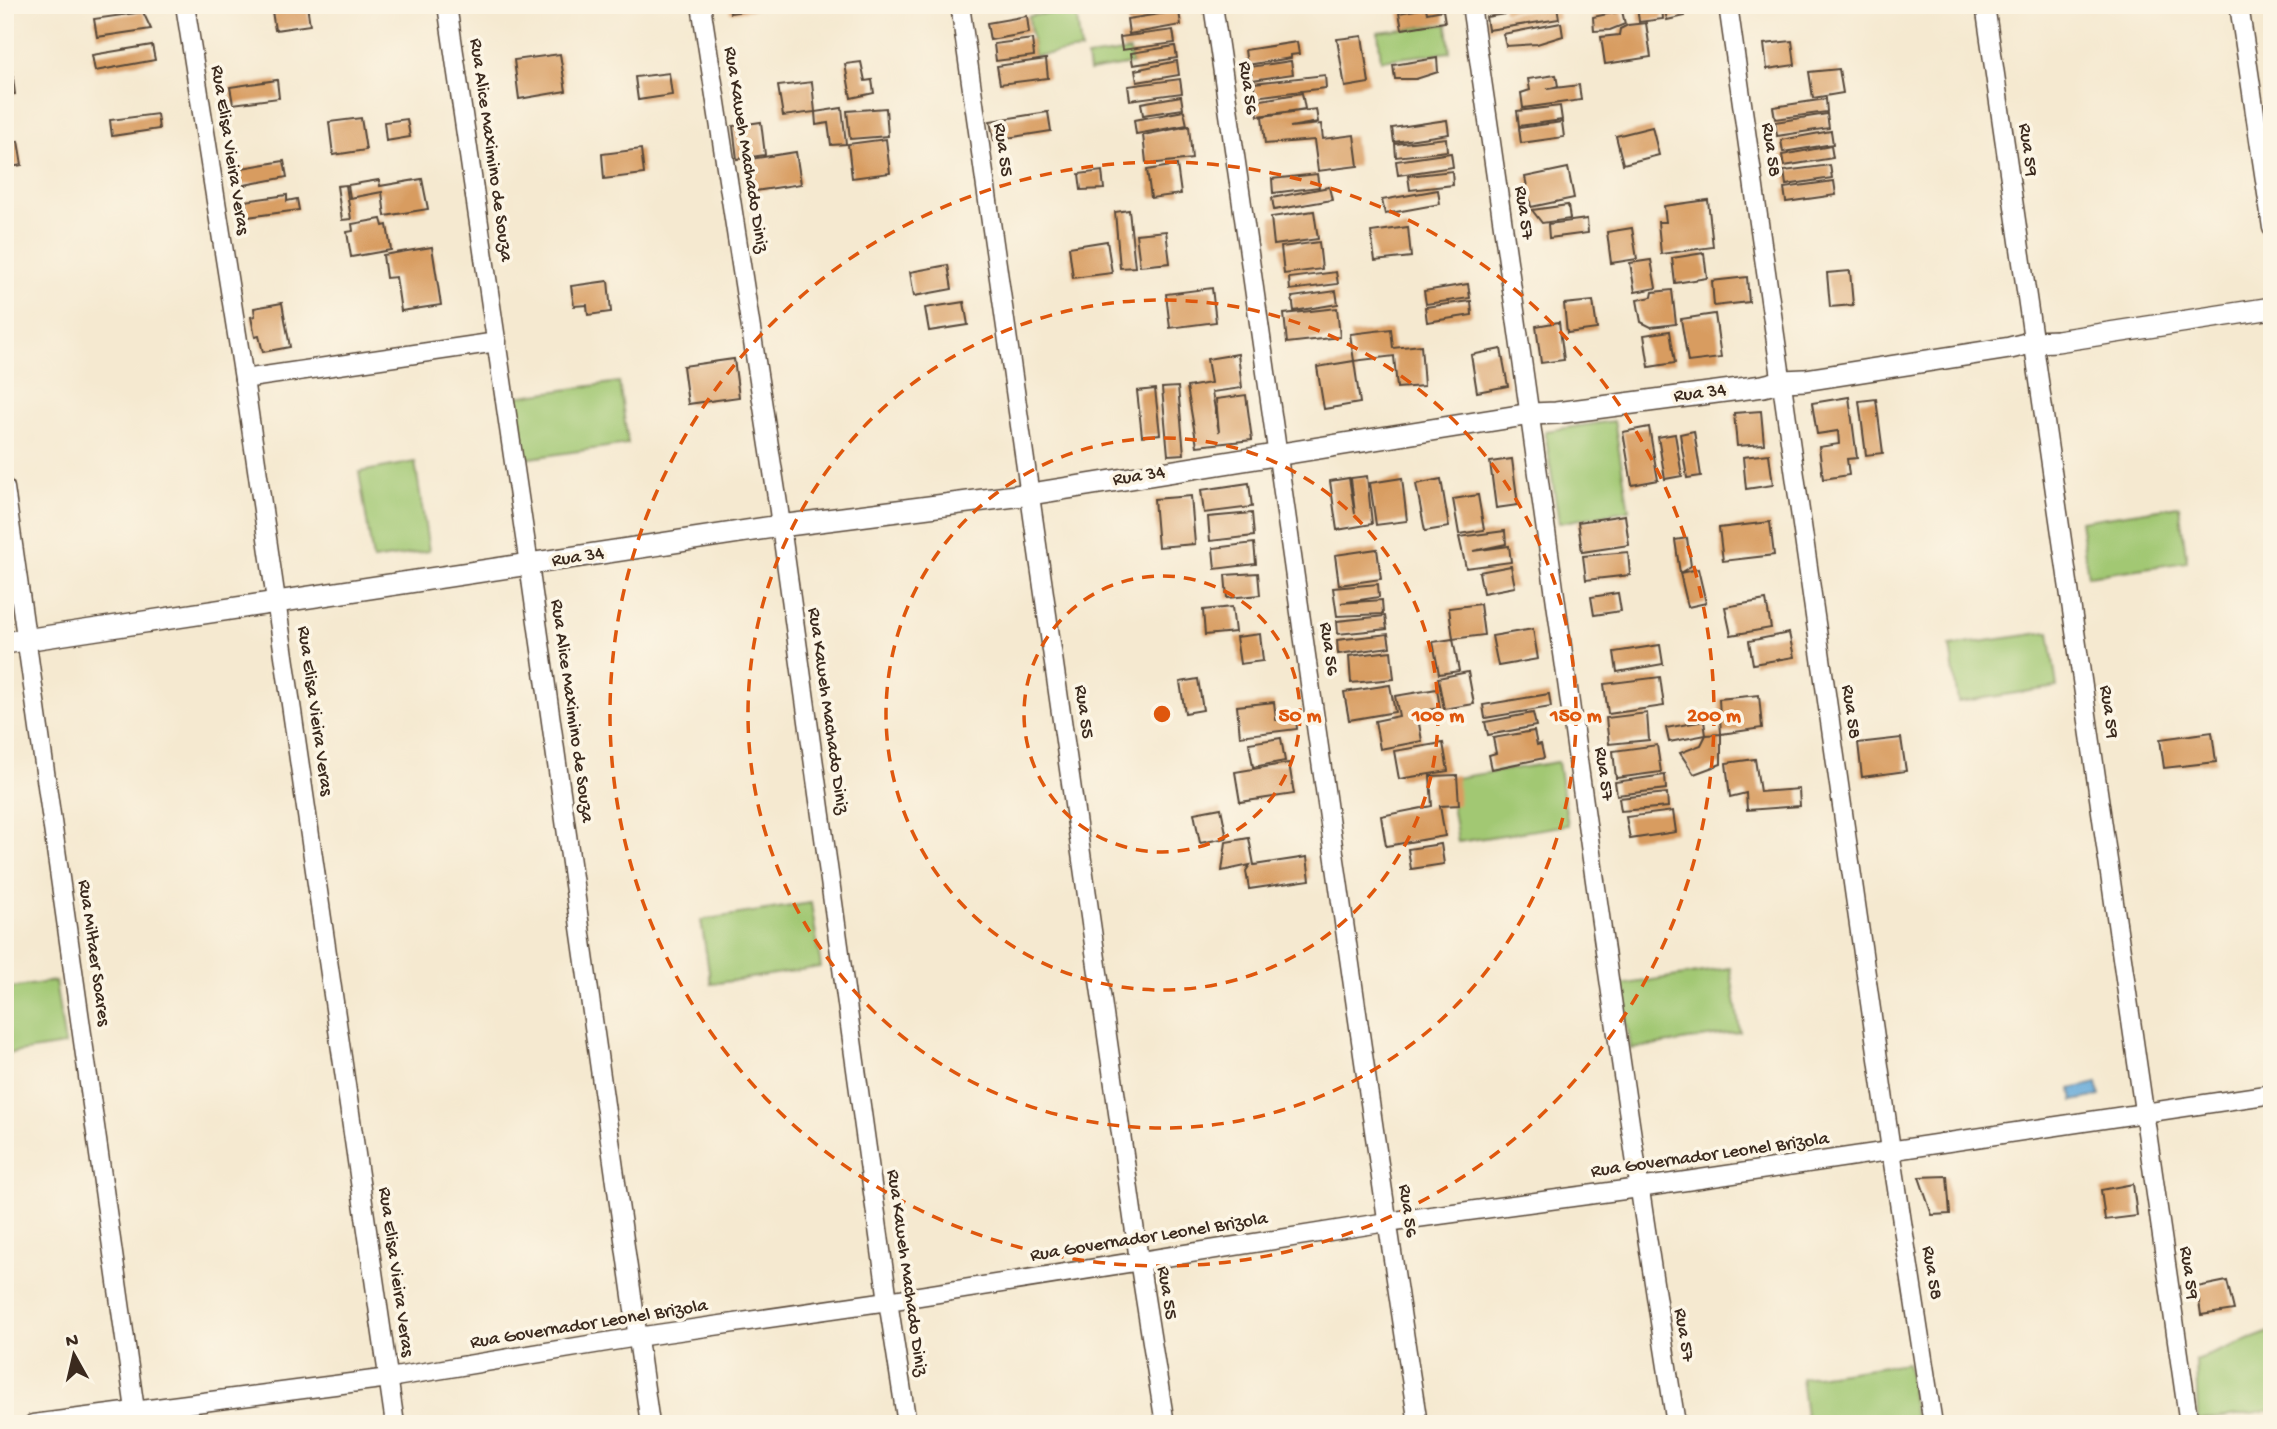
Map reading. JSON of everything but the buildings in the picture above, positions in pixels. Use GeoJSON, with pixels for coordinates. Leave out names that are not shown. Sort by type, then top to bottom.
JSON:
{"type":"FeatureCollection","features":[{"type":"Feature","properties":{"kind":"street","name":"Rua Elisa Vieira Veras"},"geometry":{"type":"LineString","coordinates":[[185,5],[244,379],[395,1424]]}},
{"type":"Feature","properties":{"kind":"street","name":"Rua Alice Maximino de Souza"},"geometry":{"type":"LineString","coordinates":[[447,5],[650,1424]]}},
{"type":"Feature","properties":{"kind":"street","name":"Rua Kaweh Machado Diniz"},"geometry":{"type":"LineString","coordinates":[[701,5],[780,526],[907,1424]]}},
{"type":"Feature","properties":{"kind":"street","name":"Rua 55"},"geometry":{"type":"LineString","coordinates":[[960,5],[1139,1260],[1165,1424]]}},
{"type":"Feature","properties":{"kind":"street","name":"Rua 56"},"geometry":{"type":"LineString","coordinates":[[1213,5],[1418,1424]]}},
{"type":"Feature","properties":{"kind":"street","name":"Rua 57"},"geometry":{"type":"LineString","coordinates":[[1471,5],[1639,1188],[1676,1424]]}},
{"type":"Feature","properties":{"kind":"street","name":"Rua 58"},"geometry":{"type":"LineString","coordinates":[[1728,5],[1891,1150],[1933,1424]]}},
{"type":"Feature","properties":{"kind":"street","name":"Rua 59"},"geometry":{"type":"LineString","coordinates":[[1985,5],[2189,1424]]}},
{"type":"Feature","properties":{"kind":"street"},"geometry":{"type":"LineString","coordinates":[[2239,5],[2272,228]]}},
{"type":"Feature","properties":{"kind":"street","name":"Rua 34"},"geometry":{"type":"LineString","coordinates":[[5,643],[780,526],[1031,494],[1531,414],[1805,380],[2034,342],[2057,341],[2272,308]]}},
{"type":"Feature","properties":{"kind":"street"},"geometry":{"type":"LineString","coordinates":[[244,379],[497,342]]}},
{"type":"Feature","properties":{"kind":"street","name":"Rua Miltaer Soares"},"geometry":{"type":"LineString","coordinates":[[5,488],[136,1417]]}},
{"type":"Feature","properties":{"kind":"street","name":"Rua Governador Leonel Brizola"},"geometry":{"type":"LineString","coordinates":[[33,1424],[136,1417],[1387,1222],[1639,1188],[2272,1094]]}},
{"type":"Feature","properties":{"kind":"green space"},"geometry":{"type":"Polygon","coordinates":[[[1076,10],[1081,50],[1034,56],[1029,16],[1076,10]]]}},
{"type":"Feature","properties":{"kind":"green space"},"geometry":{"type":"Polygon","coordinates":[[[1447,24],[1450,52],[1381,60],[1378,32],[1447,24]]]}},
{"type":"Feature","properties":{"kind":"green space"},"geometry":{"type":"Polygon","coordinates":[[[1130,51],[1132,64],[1089,71],[1087,57],[1130,51]]]}},
{"type":"Feature","properties":{"kind":"green space"},"geometry":{"type":"Polygon","coordinates":[[[619,382],[628,444],[523,459],[514,397],[619,382]]]}},
{"type":"Feature","properties":{"kind":"green space"},"geometry":{"type":"Polygon","coordinates":[[[1614,421],[1629,510],[1559,523],[1545,431],[1614,421]]]}},
{"type":"Feature","properties":{"kind":"green space"},"geometry":{"type":"Polygon","coordinates":[[[415,462],[429,551],[373,560],[359,472],[415,462]]]}},
{"type":"Feature","properties":{"kind":"green space"},"geometry":{"type":"Polygon","coordinates":[[[2179,506],[2187,562],[2088,576],[2080,521],[2179,506]]]}},
{"type":"Feature","properties":{"kind":"green space"},"geometry":{"type":"Polygon","coordinates":[[[2049,632],[2057,687],[1958,702],[1950,646],[2049,632]]]}},
{"type":"Feature","properties":{"kind":"green space"},"geometry":{"type":"Polygon","coordinates":[[[1558,762],[1568,825],[1458,842],[1448,779],[1558,762]]]}},
{"type":"Feature","properties":{"kind":"green space"},"geometry":{"type":"Polygon","coordinates":[[[811,903],[821,967],[711,984],[701,920],[811,903]]]}},
{"type":"Feature","properties":{"kind":"green space"},"geometry":{"type":"Polygon","coordinates":[[[1730,968],[1740,1032],[1631,1049],[1620,985],[1730,968]]]}},
{"type":"Feature","properties":{"kind":"green space"},"geometry":{"type":"Polygon","coordinates":[[[55,981],[65,1045],[5,1054],[5,989],[55,981]]]}},
{"type":"Feature","properties":{"kind":"green space"},"geometry":{"type":"Polygon","coordinates":[[[2272,1331],[2272,1410],[2198,1421],[2196,1360],[2272,1331]]]}},
{"type":"Feature","properties":{"kind":"green space"},"geometry":{"type":"Polygon","coordinates":[[[1907,1363],[1916,1424],[1807,1424],[1801,1378],[1907,1363]]]}},
{"type":"Feature","properties":{"kind":"water"},"geometry":{"type":"Polygon","coordinates":[[[2097,1083],[2100,1096],[2073,1101],[2071,1089],[2097,1083]]]}}]}
